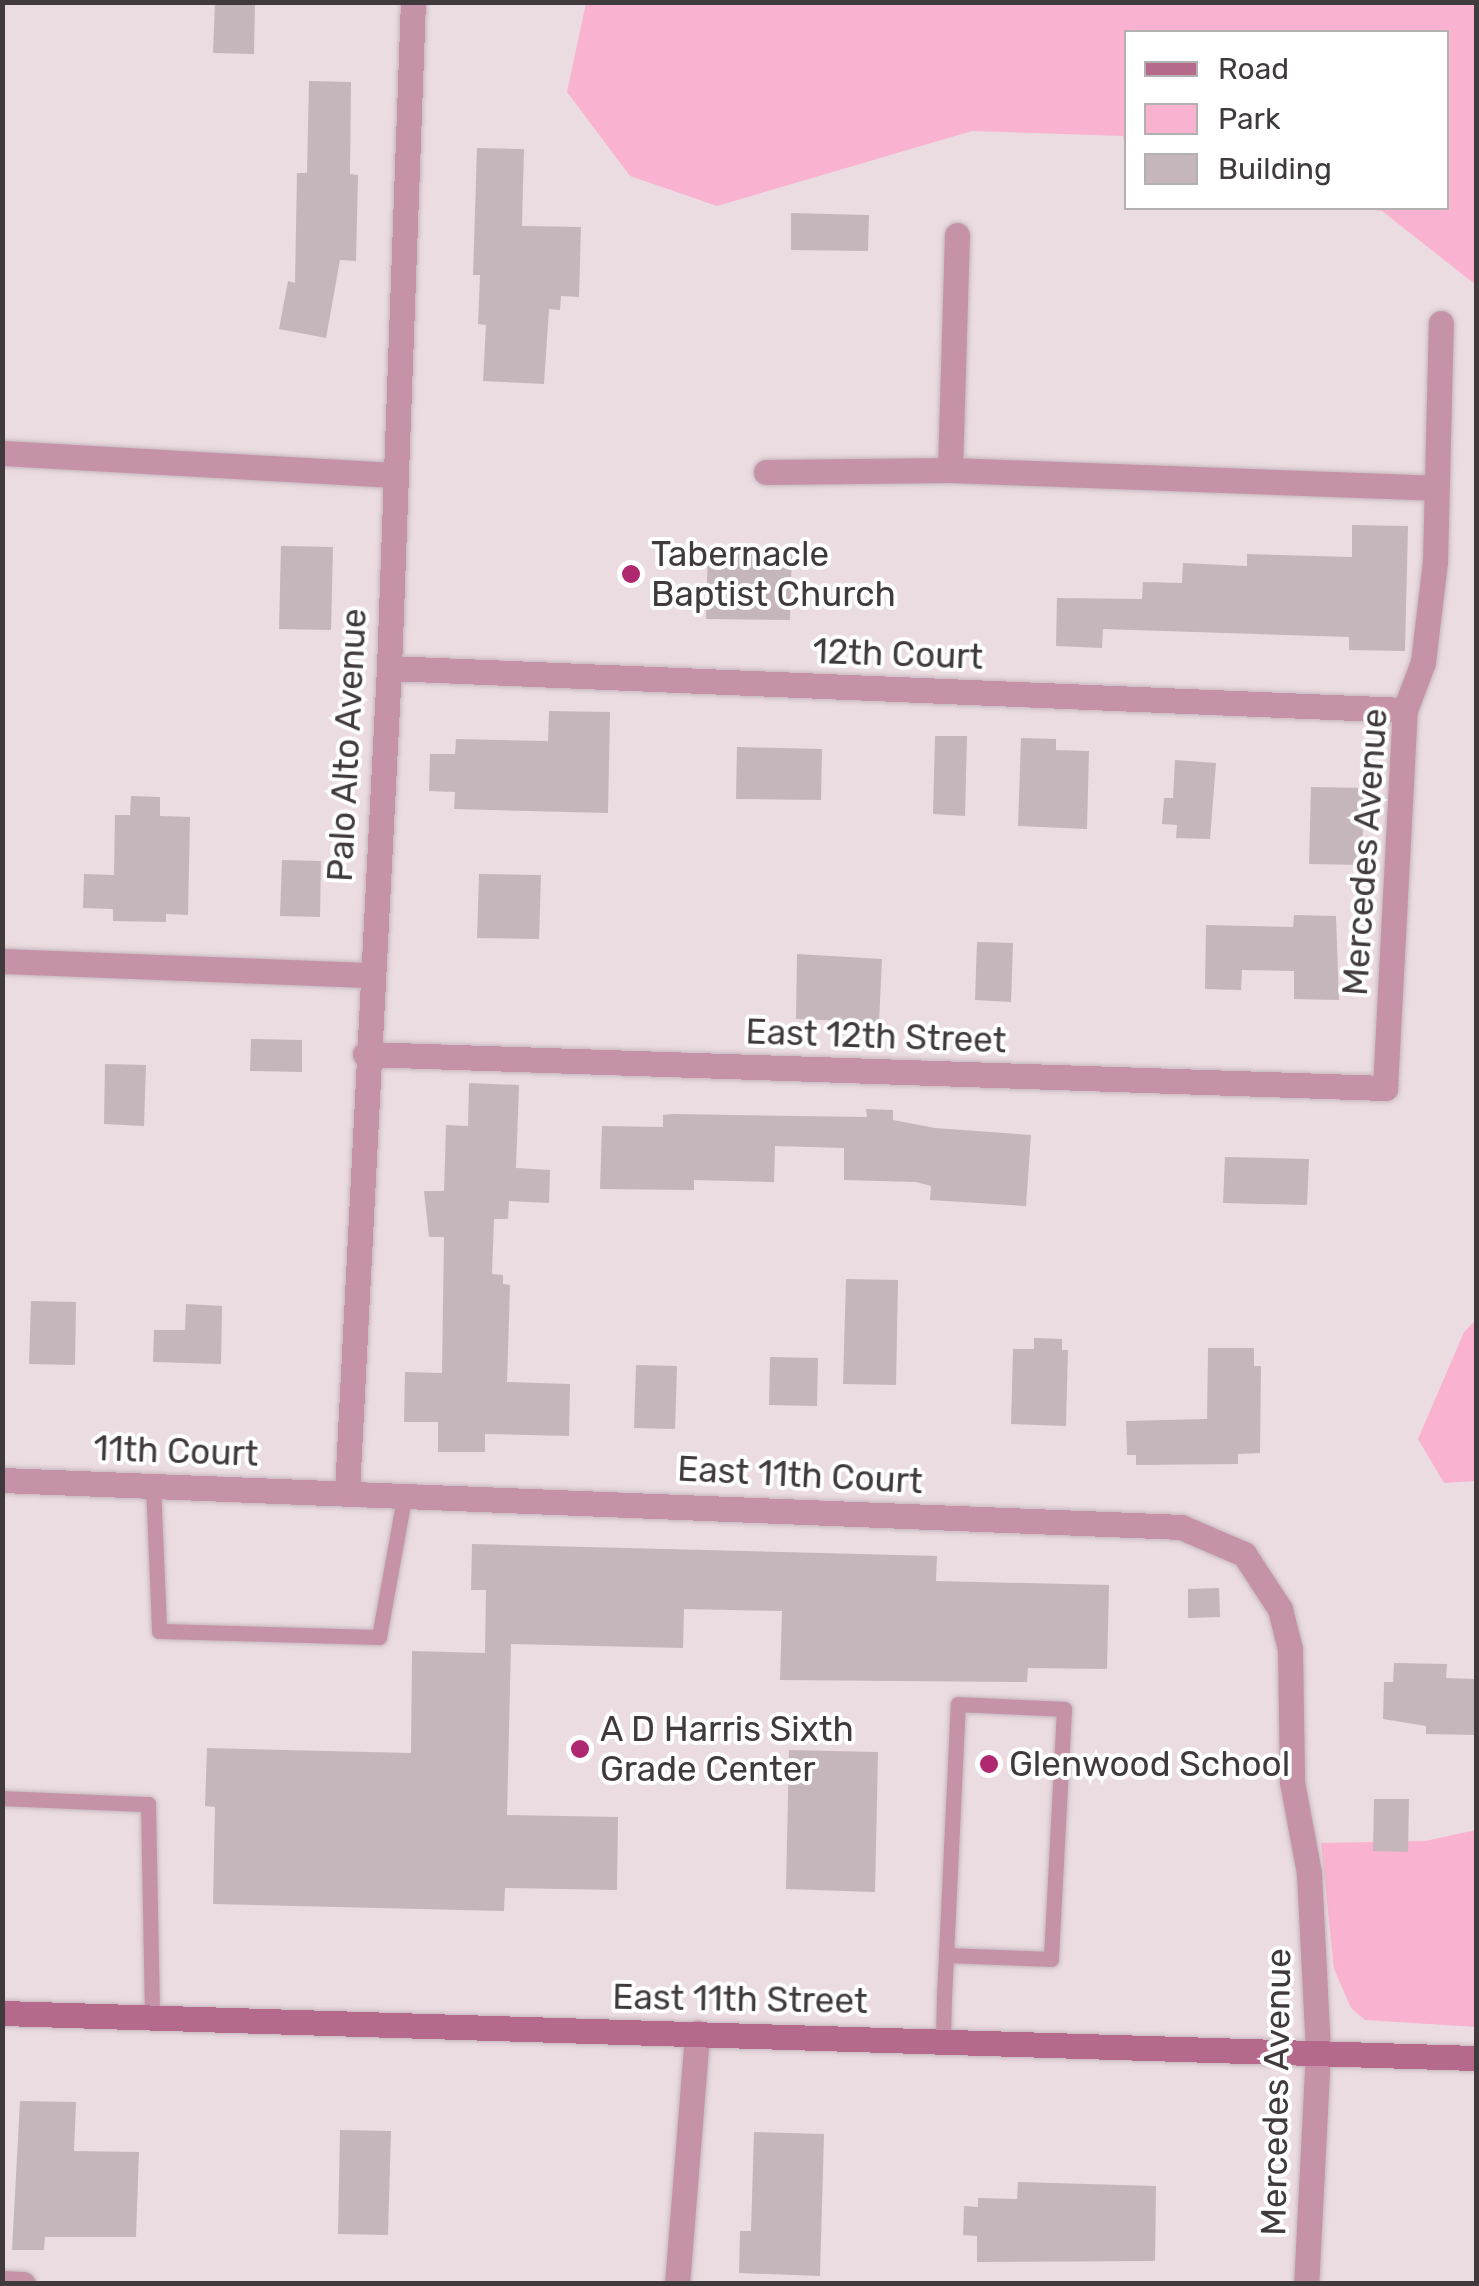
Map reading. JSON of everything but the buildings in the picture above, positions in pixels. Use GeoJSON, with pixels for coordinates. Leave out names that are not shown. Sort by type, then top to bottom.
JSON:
{"type":"FeatureCollection","features":[{"type":"Feature","properties":{"kind":"main road","name":"East 11th Street"},"geometry":{"type":"LineString","coordinates":[[2,2013],[943,2038],[1476,2058]]}},
{"type":"Feature","properties":{"kind":"street","name":"Palo Alto Avenue"},"geometry":{"type":"LineString","coordinates":[[347,1491],[368,975],[388,668],[413,2]]}},
{"type":"Feature","properties":{"kind":"street"},"geometry":{"type":"LineString","coordinates":[[950,470],[957,235]]}},
{"type":"Feature","properties":{"kind":"street","name":"Mercedes Avenue"},"geometry":{"type":"LineString","coordinates":[[1385,1088],[1405,710],[1423,662],[1435,488],[1440,324]]}},
{"type":"Feature","properties":{"kind":"street"},"geometry":{"type":"LineString","coordinates":[[2,453],[395,475]]}},
{"type":"Feature","properties":{"kind":"street"},"geometry":{"type":"LineString","coordinates":[[766,472],[950,470],[1435,488]]}},
{"type":"Feature","properties":{"kind":"street","name":"12th Court"},"geometry":{"type":"LineString","coordinates":[[388,668],[1405,710]]}},
{"type":"Feature","properties":{"kind":"street"},"geometry":{"type":"LineString","coordinates":[[2,960],[368,975]]}},
{"type":"Feature","properties":{"kind":"street","name":"East 12th Street"},"geometry":{"type":"LineString","coordinates":[[365,1054],[1385,1088]]}},
{"type":"Feature","properties":{"kind":"street","name":"11th Court"},"geometry":{"type":"LineString","coordinates":[[2,1480],[347,1491]]}},
{"type":"Feature","properties":{"kind":"street","name":"East 11th Court"},"geometry":{"type":"LineString","coordinates":[[347,1491],[1181,1527],[1244,1554]]}},
{"type":"Feature","properties":{"kind":"street","name":"Mercedes Avenue"},"geometry":{"type":"LineString","coordinates":[[1244,1554],[1280,1609],[1290,1648],[1292,1782],[1309,1873],[1318,2051],[1306,2284]]}},
{"type":"Feature","properties":{"kind":"street"},"geometry":{"type":"LineString","coordinates":[[677,2284],[697,2032]]}},
{"type":"Feature","properties":{"kind":"street"},"geometry":{"type":"LineString","coordinates":[[2,2282],[23,2284]]}},
{"type":"Feature","properties":{"kind":"lane"},"geometry":{"type":"LineString","coordinates":[[154,1485],[159,1630],[379,1636],[405,1493]]}},
{"type":"Feature","properties":{"kind":"lane"},"geometry":{"type":"LineString","coordinates":[[943,2038],[946,1955],[958,1704],[1064,1708],[1052,1960],[946,1955]]}},
{"type":"Feature","properties":{"kind":"lane"},"geometry":{"type":"LineString","coordinates":[[2,1798],[148,1804],[152,2019]]}},
{"type":"Feature","properties":{"kind":"green space"},"geometry":{"type":"Polygon","coordinates":[[[586,3],[1476,3],[1476,285],[1382,211],[1372,210],[1449,210],[1449,30],[1124,30],[1124,141],[1123,136],[972,131],[717,206],[630,176],[567,92],[586,3]]]}},
{"type":"Feature","properties":{"kind":"green space"},"geometry":{"type":"Polygon","coordinates":[[[1476,1320],[1476,1481],[1444,1483],[1418,1439],[1464,1332],[1476,1320]]]}},
{"type":"Feature","properties":{"kind":"green space"},"geometry":{"type":"Polygon","coordinates":[[[1476,1830],[1476,2027],[1365,2020],[1351,2008],[1334,1969],[1321,1843],[1425,1841],[1476,1830]]]}},
{"type":"Feature","properties":{"kind":"place","name":"Tabernacle Baptist Church"},"geometry":{"type":"Point","coordinates":[631,574]}},
{"type":"Feature","properties":{"kind":"place","name":"A D Harris Sixth Grade Center"},"geometry":{"type":"Point","coordinates":[580,1749]}},
{"type":"Feature","properties":{"kind":"place","name":"Glenwood School"},"geometry":{"type":"Point","coordinates":[989,1764]}}]}
